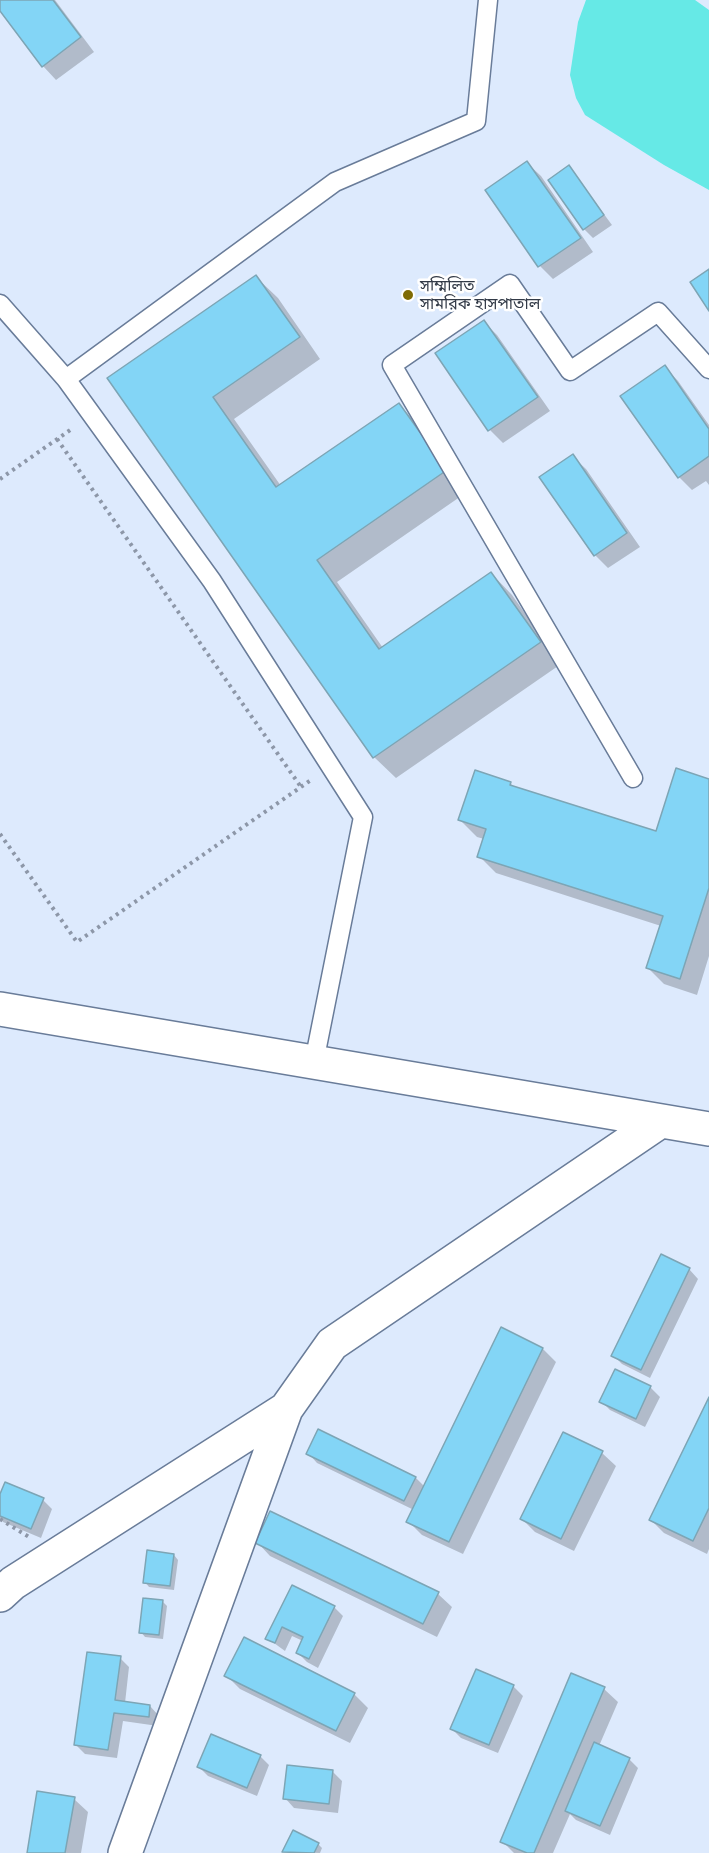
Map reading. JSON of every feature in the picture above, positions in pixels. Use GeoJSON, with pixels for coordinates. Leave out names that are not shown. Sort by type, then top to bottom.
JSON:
{"type":"FeatureCollection","features":[{"type":"Feature","properties":{"kind":"street"},"geometry":{"type":"LineString","coordinates":[[0,1009],[709,1129]]}},
{"type":"Feature","properties":{"kind":"street"},"geometry":{"type":"LineString","coordinates":[[124,1853],[286,1409],[332,1344],[659,1122]]}},
{"type":"Feature","properties":{"kind":"street"},"geometry":{"type":"LineString","coordinates":[[0,1595],[13,1583],[286,1409]]}},
{"type":"Feature","properties":{"kind":"lane"},"geometry":{"type":"LineString","coordinates":[[66,379],[335,182],[476,121],[488,0]]}},
{"type":"Feature","properties":{"kind":"lane"},"geometry":{"type":"LineString","coordinates":[[633,778],[392,365],[510,284],[570,371],[658,312],[709,369]]}},
{"type":"Feature","properties":{"kind":"lane"},"geometry":{"type":"LineString","coordinates":[[0,304],[66,379],[212,581],[363,817],[314,1062]]}},
{"type":"Feature","properties":{"kind":"path"},"geometry":{"type":"LineString","coordinates":[[0,479],[91,415]]}},
{"type":"Feature","properties":{"kind":"path"},"geometry":{"type":"LineString","coordinates":[[57,439],[301,787]]}},
{"type":"Feature","properties":{"kind":"path"},"geometry":{"type":"LineString","coordinates":[[0,834],[77,942],[331,766]]}},
{"type":"Feature","properties":{"kind":"shaded area"},"geometry":{"type":"Polygon","coordinates":[[[586,0],[695,0],[709,10],[709,190],[664,165],[585,115],[576,98],[570,75],[578,22],[586,0]]]}},
{"type":"Feature","properties":{"kind":"building"},"geometry":{"type":"Polygon","coordinates":[[[0,0],[53,0],[81,37],[42,67],[0,11],[0,0]]]}},
{"type":"Feature","properties":{"kind":"building"},"geometry":{"type":"Polygon","coordinates":[[[527,161],[581,238],[538,267],[485,190],[527,161]]]}},
{"type":"Feature","properties":{"kind":"building"},"geometry":{"type":"Polygon","coordinates":[[[569,165],[604,215],[583,230],[548,180],[569,165]]]}},
{"type":"Feature","properties":{"kind":"building"},"geometry":{"type":"Polygon","coordinates":[[[709,269],[709,311],[690,282],[709,269]]]}},
{"type":"Feature","properties":{"kind":"building"},"geometry":{"type":"Polygon","coordinates":[[[256,275],[300,337],[213,397],[276,487],[399,403],[447,470],[317,560],[379,649],[491,572],[541,642],[373,758],[107,378],[256,275]]]}},
{"type":"Feature","properties":{"kind":"building"},"geometry":{"type":"Polygon","coordinates":[[[484,320],[538,397],[488,431],[435,353],[484,320]]]}},
{"type":"Feature","properties":{"kind":"building"},"geometry":{"type":"Polygon","coordinates":[[[665,365],[709,429],[709,456],[678,478],[620,396],[665,365]]]}},
{"type":"Feature","properties":{"kind":"building"},"geometry":{"type":"Polygon","coordinates":[[[573,454],[627,533],[594,556],[539,477],[573,454]]]}},
{"type":"Feature","properties":{"kind":"building"},"geometry":{"type":"Polygon","coordinates":[[[676,768],[709,779],[709,888],[680,979],[646,968],[663,916],[477,857],[486,829],[458,820],[475,770],[511,782],[510,785],[656,831],[676,768]]]}},
{"type":"Feature","properties":{"kind":"building"},"geometry":{"type":"Polygon","coordinates":[[[661,1254],[690,1268],[641,1370],[611,1356],[661,1254]]]}},
{"type":"Feature","properties":{"kind":"building"},"geometry":{"type":"Polygon","coordinates":[[[501,1327],[543,1348],[449,1542],[406,1522],[501,1327]]]}},
{"type":"Feature","properties":{"kind":"building"},"geometry":{"type":"Polygon","coordinates":[[[615,1369],[651,1386],[636,1419],[599,1402],[615,1369]]]}},
{"type":"Feature","properties":{"kind":"building"},"geometry":{"type":"Polygon","coordinates":[[[709,1397],[709,1508],[693,1541],[649,1520],[709,1397]]]}},
{"type":"Feature","properties":{"kind":"building"},"geometry":{"type":"Polygon","coordinates":[[[318,1429],[416,1477],[404,1501],[306,1454],[318,1429]]]}},
{"type":"Feature","properties":{"kind":"building"},"geometry":{"type":"Polygon","coordinates":[[[563,1432],[603,1451],[561,1539],[520,1519],[563,1432]]]}},
{"type":"Feature","properties":{"kind":"building"},"geometry":{"type":"Polygon","coordinates":[[[5,1482],[44,1498],[31,1529],[0,1516],[0,1494],[5,1482]]]}},
{"type":"Feature","properties":{"kind":"building"},"geometry":{"type":"Polygon","coordinates":[[[270,1511],[439,1592],[423,1624],[255,1543],[270,1511]]]}},
{"type":"Feature","properties":{"kind":"building"},"geometry":{"type":"Polygon","coordinates":[[[147,1550],[174,1554],[170,1586],[143,1583],[147,1550]]]}},
{"type":"Feature","properties":{"kind":"building"},"geometry":{"type":"Polygon","coordinates":[[[292,1585],[335,1606],[309,1659],[296,1653],[303,1637],[282,1627],[275,1643],[265,1639],[292,1585]]]}},
{"type":"Feature","properties":{"kind":"building"},"geometry":{"type":"Polygon","coordinates":[[[143,1598],[163,1600],[159,1635],[139,1633],[143,1598]]]}},
{"type":"Feature","properties":{"kind":"building"},"geometry":{"type":"Polygon","coordinates":[[[244,1637],[355,1693],[336,1731],[224,1676],[244,1637]]]}},
{"type":"Feature","properties":{"kind":"building"},"geometry":{"type":"Polygon","coordinates":[[[87,1652],[121,1656],[115,1700],[150,1705],[149,1717],[114,1713],[108,1750],[74,1745],[87,1652]]]}},
{"type":"Feature","properties":{"kind":"building"},"geometry":{"type":"Polygon","coordinates":[[[476,1669],[514,1685],[489,1745],[450,1729],[476,1669]]]}},
{"type":"Feature","properties":{"kind":"building"},"geometry":{"type":"Polygon","coordinates":[[[571,1673],[605,1687],[534,1853],[527,1853],[500,1842],[571,1673]]]}},
{"type":"Feature","properties":{"kind":"building"},"geometry":{"type":"Polygon","coordinates":[[[211,1734],[261,1755],[247,1788],[197,1767],[211,1734]]]}},
{"type":"Feature","properties":{"kind":"building"},"geometry":{"type":"Polygon","coordinates":[[[594,1742],[630,1758],[600,1826],[565,1811],[594,1742]]]}},
{"type":"Feature","properties":{"kind":"building"},"geometry":{"type":"Polygon","coordinates":[[[287,1765],[333,1770],[329,1804],[283,1799],[287,1765]]]}},
{"type":"Feature","properties":{"kind":"building"},"geometry":{"type":"Polygon","coordinates":[[[37,1791],[75,1797],[65,1853],[27,1853],[37,1791]]]}},
{"type":"Feature","properties":{"kind":"building"},"geometry":{"type":"Polygon","coordinates":[[[293,1830],[319,1843],[314,1853],[282,1852],[293,1830]]]}},
{"type":"Feature","properties":{"kind":"place","name":"সম্মিলিত সামরিক হাসপাতাল"},"geometry":{"type":"Point","coordinates":[408,295]}}]}
